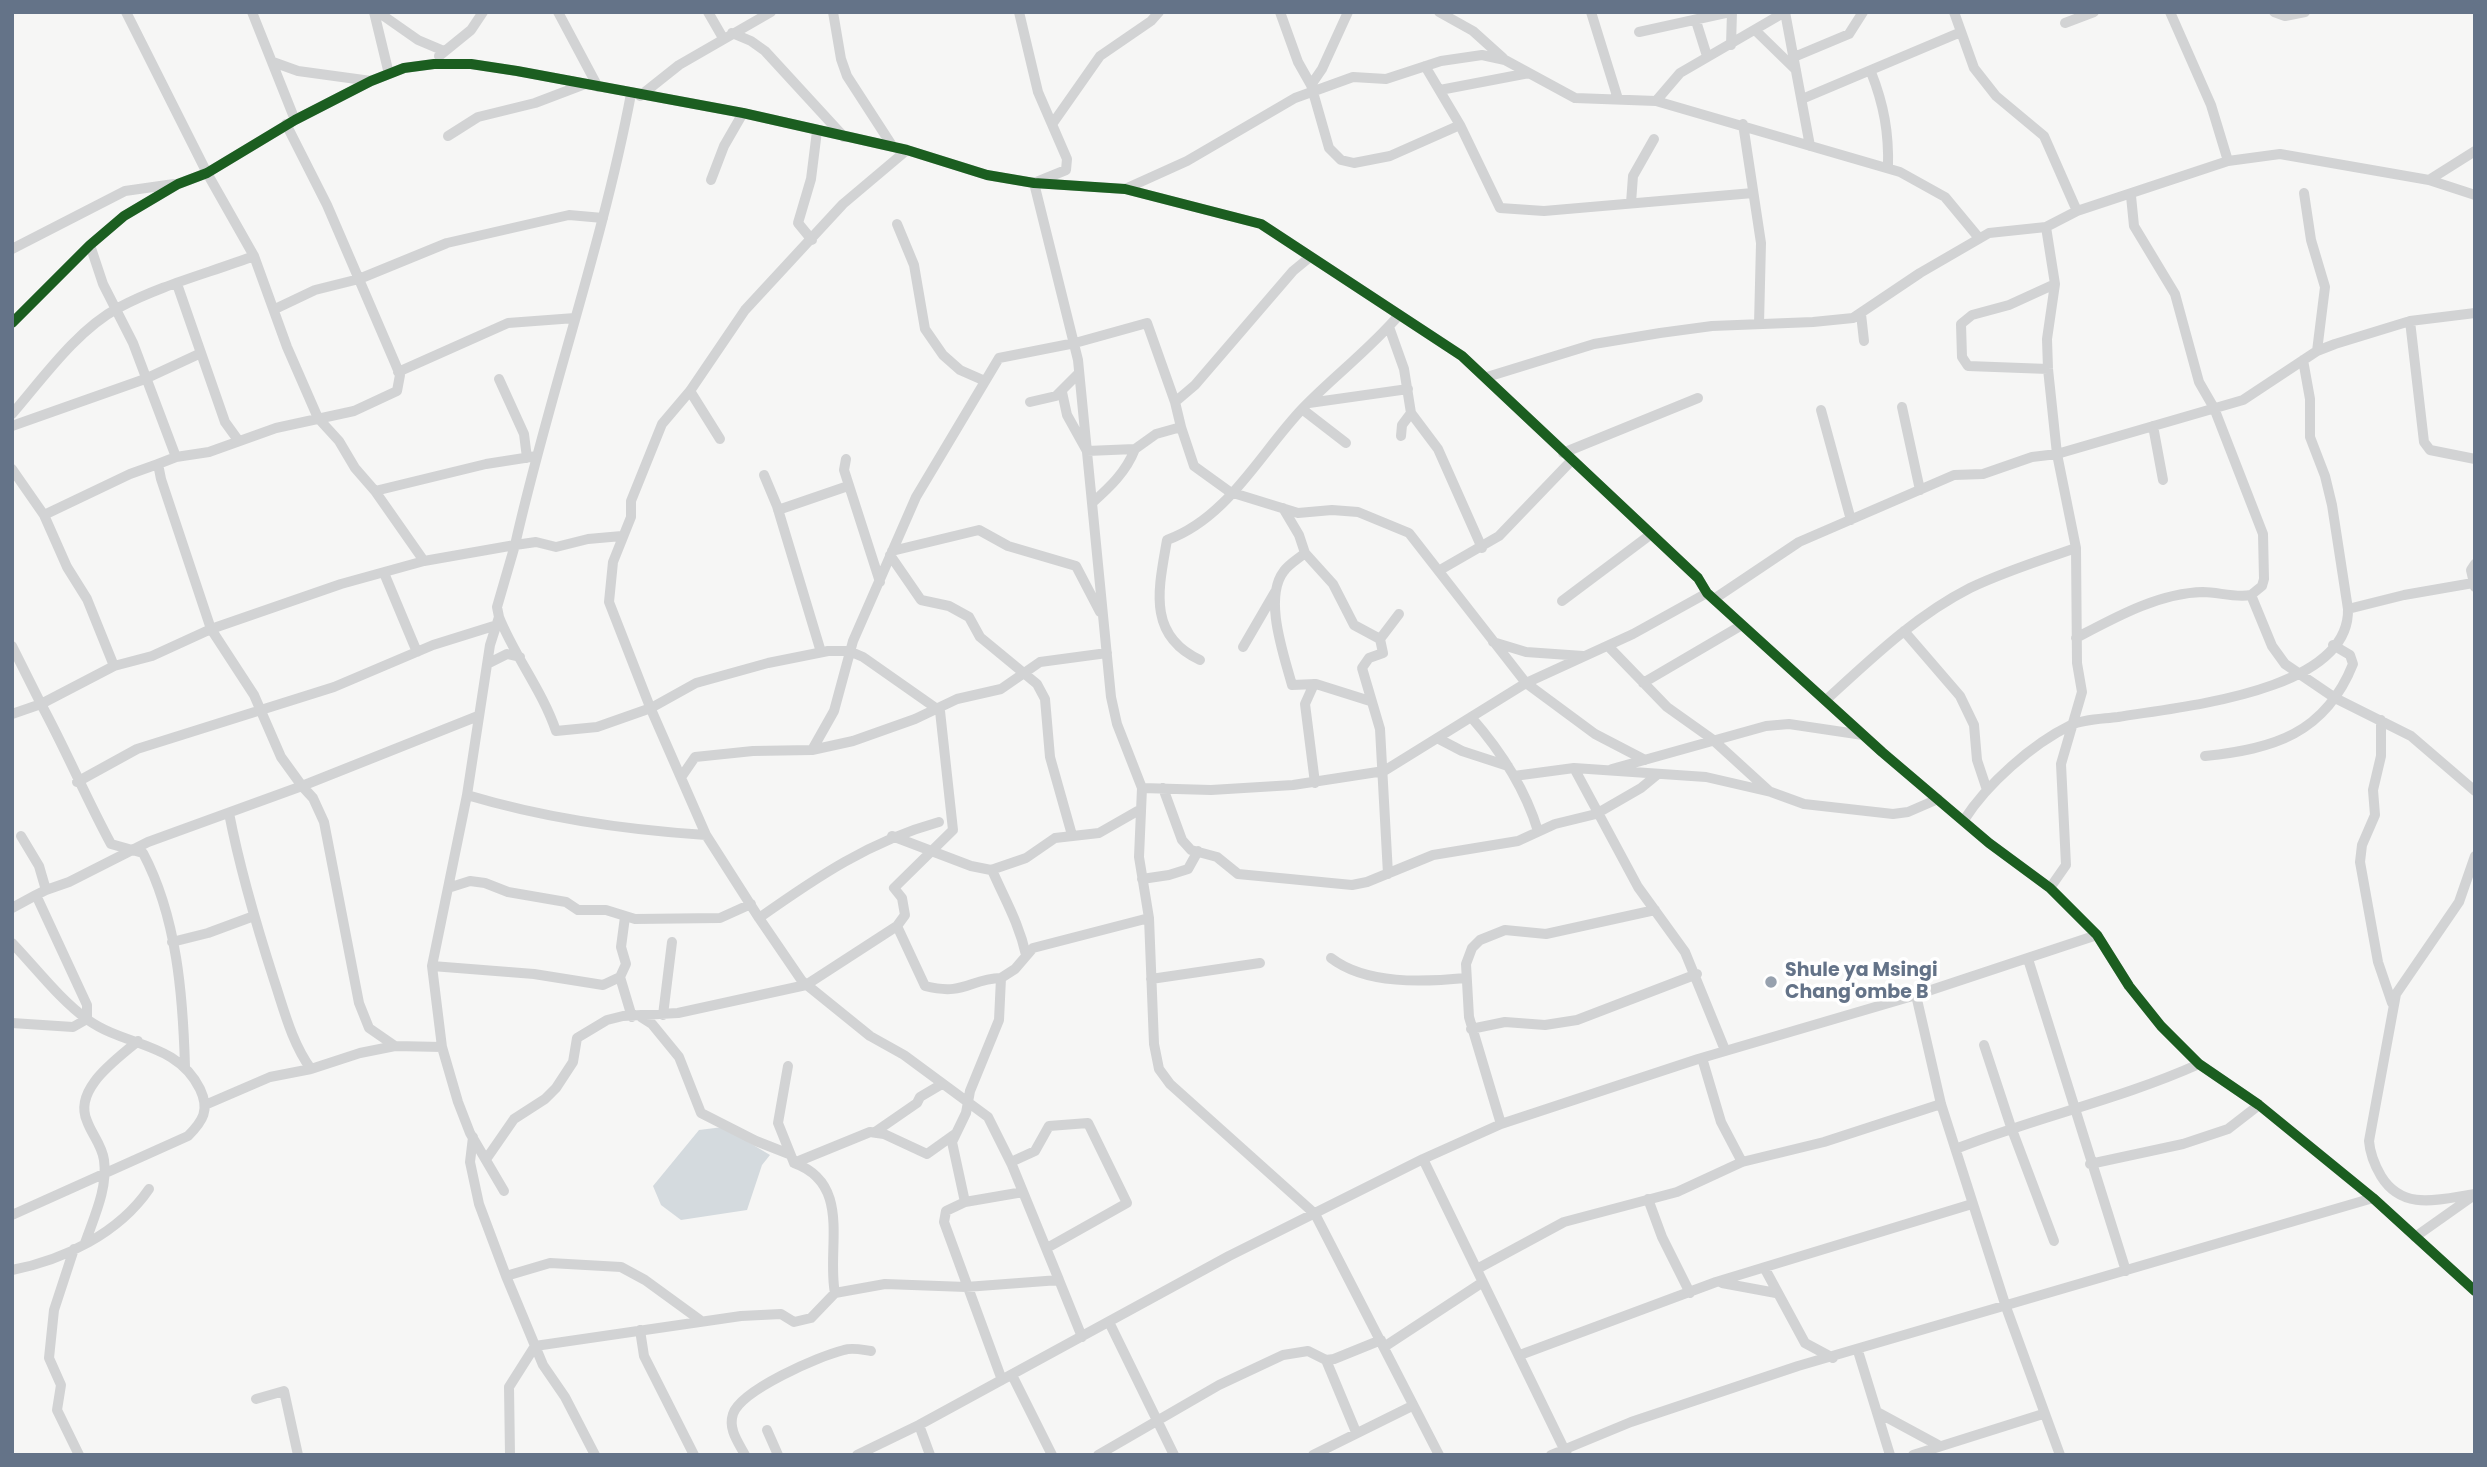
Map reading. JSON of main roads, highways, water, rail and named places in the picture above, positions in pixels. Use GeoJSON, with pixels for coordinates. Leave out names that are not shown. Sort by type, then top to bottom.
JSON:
{"type":"FeatureCollection","features":[{"type":"Feature","properties":{"kind":"place","name":"Shule ya Msingi Chang'ombe B"},"geometry":{"type":"Point","coordinates":[1771,982]}}]}
